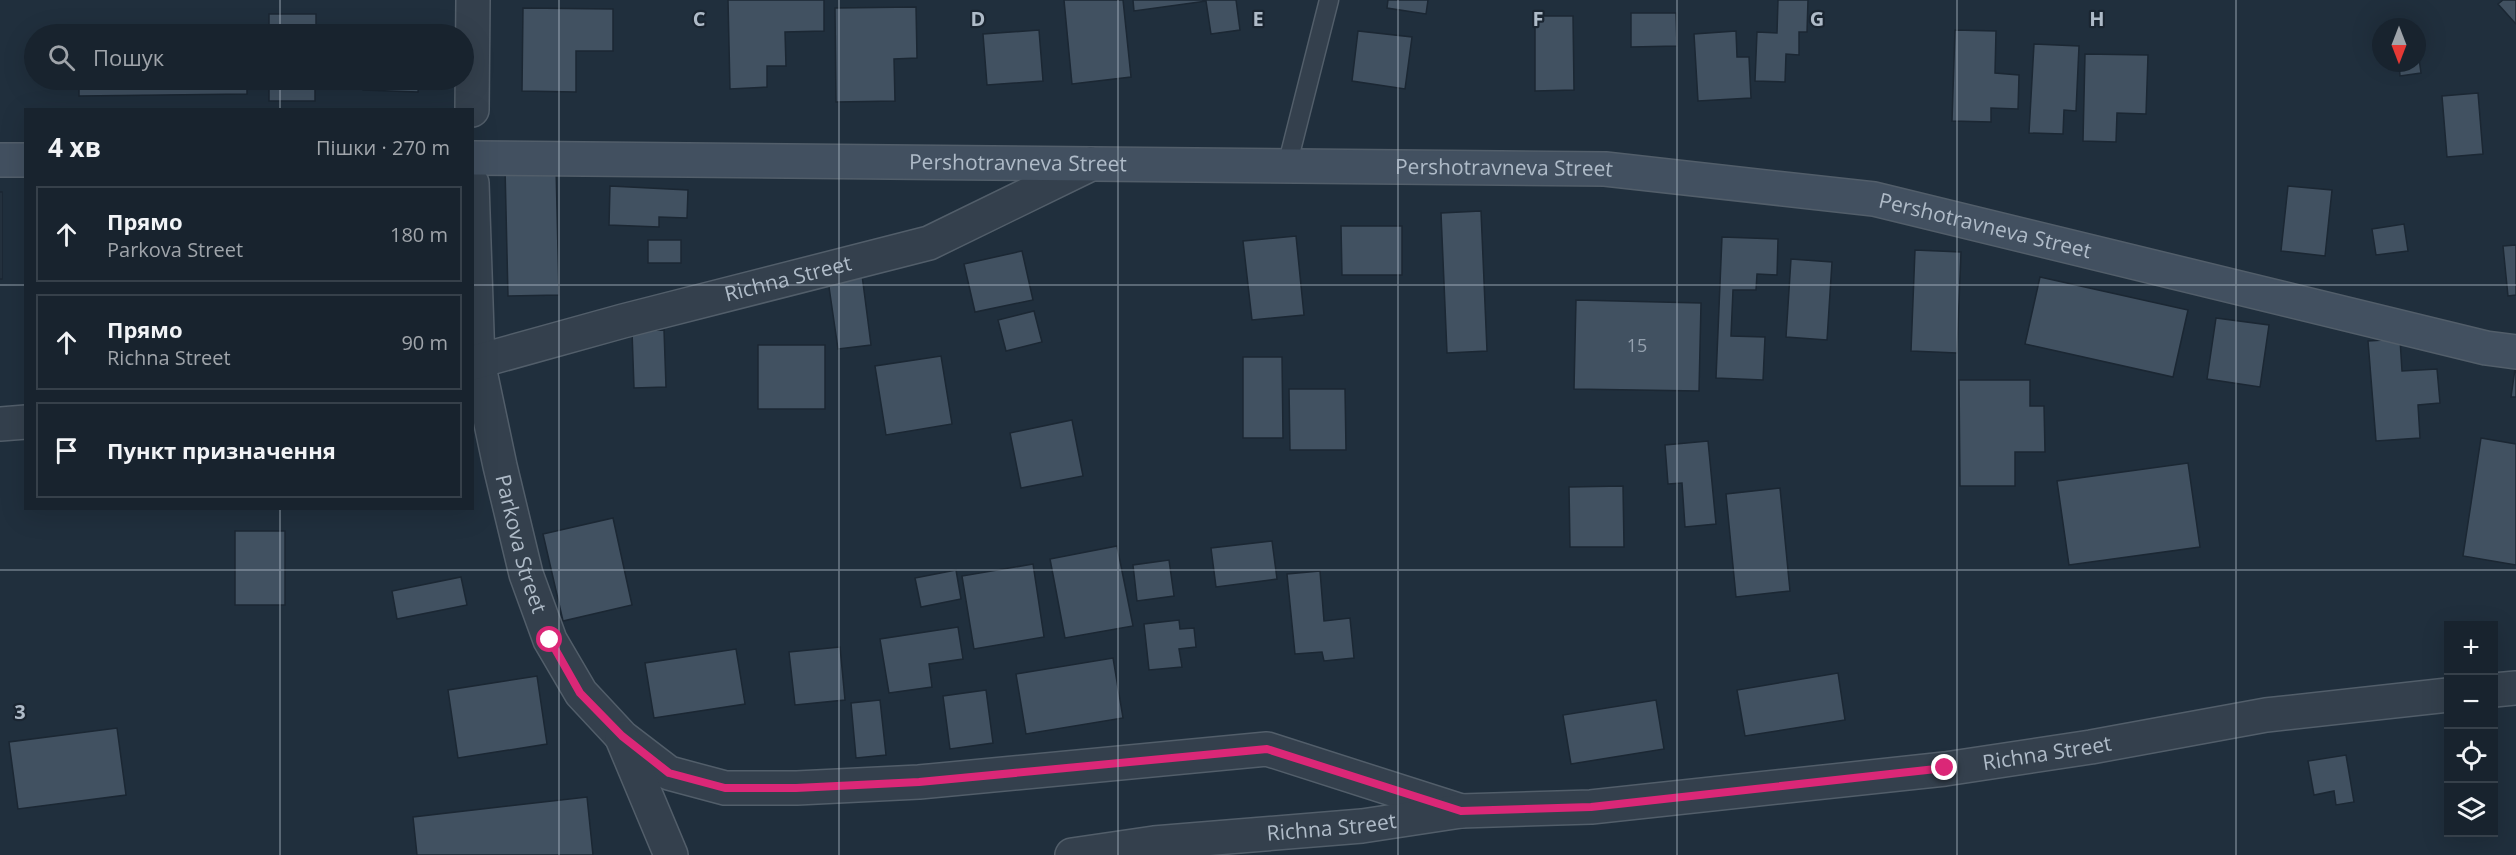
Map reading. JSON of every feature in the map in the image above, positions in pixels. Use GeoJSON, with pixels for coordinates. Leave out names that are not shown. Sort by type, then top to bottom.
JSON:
{"type":"FeatureCollection","features":[{"type":"Feature","properties":{"kind":"street"},"geometry":{"type":"LineString","coordinates":[[473,0],[473,24]]}},
{"type":"Feature","properties":{"kind":"street"},"geometry":{"type":"LineString","coordinates":[[472,90],[472,108]]}},
{"type":"Feature","properties":{"kind":"street","name":"Pershotravneva Street"},"geometry":{"type":"LineString","coordinates":[[474,158],[1605,169],[1874,200],[2475,346],[2516,352]]}},
{"type":"Feature","properties":{"kind":"street"},"geometry":{"type":"LineString","coordinates":[[0,160],[24,160]]}},
{"type":"Feature","properties":{"kind":"street","name":"Richna Street"},"geometry":{"type":"LineString","coordinates":[[475,363],[623,321],[929,243],[1091,164]]}},
{"type":"Feature","properties":{"kind":"street","name":"Parkova Street"},"geometry":{"type":"LineString","coordinates":[[474,303],[475,363],[526,574],[550,640],[580,693],[622,736],[669,773],[725,788],[796,788],[919,782],[1267,749],[1461,811]]}},
{"type":"Feature","properties":{"kind":"street"},"geometry":{"type":"LineString","coordinates":[[0,424],[24,422]]}},
{"type":"Feature","properties":{"kind":"street"},"geometry":{"type":"LineString","coordinates":[[2498,690],[2516,688]]}},
{"type":"Feature","properties":{"kind":"street","name":"Richna Street"},"geometry":{"type":"LineString","coordinates":[[1072,855],[1154,843],[1362,826],[1461,811],[1591,807],[1945,768],[2091,747],[2266,715],[2444,695]]}},
{"type":"Feature","properties":{"kind":"street"},"geometry":{"type":"LineString","coordinates":[[622,736],[671,855]]}},
{"type":"Feature","properties":{"kind":"lane"},"geometry":{"type":"LineString","coordinates":[[1287,166],[1329,0]]}},
{"type":"Feature","properties":{"kind":"building"},"geometry":{"type":"Polygon","coordinates":[[[728,0],[824,0],[824,31],[785,32],[786,66],[767,66],[767,87],[730,89],[728,0]]]}},
{"type":"Feature","properties":{"kind":"building"},"geometry":{"type":"Polygon","coordinates":[[[1064,0],[1123,0],[1131,77],[1072,84],[1064,0]]]}},
{"type":"Feature","properties":{"kind":"building"},"geometry":{"type":"Polygon","coordinates":[[[1133,0],[1236,0],[1240,30],[1211,34],[1206,1],[1134,11],[1133,0]]]}},
{"type":"Feature","properties":{"kind":"building"},"geometry":{"type":"Polygon","coordinates":[[[1388,0],[1428,0],[1426,14],[1387,8],[1388,0]]]}},
{"type":"Feature","properties":{"kind":"building"},"geometry":{"type":"Polygon","coordinates":[[[1778,0],[1808,0],[1807,32],[1799,32],[1799,55],[1786,54],[1785,82],[1755,81],[1757,32],[1777,33],[1778,0]]]}},
{"type":"Feature","properties":{"kind":"building"},"geometry":{"type":"Polygon","coordinates":[[[2503,0],[2516,0],[2516,24],[2498,4],[2503,0]]]}},
{"type":"Feature","properties":{"kind":"building"},"geometry":{"type":"Polygon","coordinates":[[[916,7],[917,58],[894,59],[895,101],[836,102],[835,8],[916,7]]]}},
{"type":"Feature","properties":{"kind":"building"},"geometry":{"type":"Polygon","coordinates":[[[523,8],[613,9],[613,51],[576,51],[576,92],[522,91],[523,8]]]}},
{"type":"Feature","properties":{"kind":"building"},"geometry":{"type":"Polygon","coordinates":[[[1631,13],[1676,13],[1677,46],[1631,47],[1631,13]]]}},
{"type":"Feature","properties":{"kind":"building"},"geometry":{"type":"Polygon","coordinates":[[[269,14],[316,14],[316,24],[269,24],[269,14]]]}},
{"type":"Feature","properties":{"kind":"building"},"geometry":{"type":"Polygon","coordinates":[[[1535,16],[1573,16],[1574,90],[1535,91],[1535,16]]]}},
{"type":"Feature","properties":{"kind":"building"},"geometry":{"type":"Polygon","coordinates":[[[1039,30],[1043,81],[987,85],[983,34],[1039,30]]]}},
{"type":"Feature","properties":{"kind":"building"},"geometry":{"type":"Polygon","coordinates":[[[1955,30],[1996,31],[1995,73],[2019,75],[2018,109],[1991,108],[1991,122],[1952,121],[1955,30]]]}},
{"type":"Feature","properties":{"kind":"building"},"geometry":{"type":"Polygon","coordinates":[[[1358,31],[1412,37],[1405,89],[1352,81],[1358,31]]]}},
{"type":"Feature","properties":{"kind":"building"},"geometry":{"type":"Polygon","coordinates":[[[1736,31],[1737,57],[1749,57],[1751,98],[1698,101],[1694,34],[1736,31]]]}},
{"type":"Feature","properties":{"kind":"building"},"geometry":{"type":"Polygon","coordinates":[[[2034,44],[2079,46],[2076,111],[2064,110],[2063,134],[2029,133],[2034,44]]]}},
{"type":"Feature","properties":{"kind":"building"},"geometry":{"type":"Polygon","coordinates":[[[2085,54],[2148,55],[2146,114],[2117,113],[2116,142],[2083,141],[2085,54]]]}},
{"type":"Feature","properties":{"kind":"building"},"geometry":{"type":"Polygon","coordinates":[[[2400,72],[2421,72],[2421,73],[2400,76],[2400,72]]]}},
{"type":"Feature","properties":{"kind":"building"},"geometry":{"type":"Polygon","coordinates":[[[79,90],[247,90],[247,94],[79,96],[79,90]]]}},
{"type":"Feature","properties":{"kind":"building"},"geometry":{"type":"Polygon","coordinates":[[[269,90],[315,90],[315,101],[269,101],[269,90]]]}},
{"type":"Feature","properties":{"kind":"building"},"geometry":{"type":"Polygon","coordinates":[[[363,90],[418,90],[418,92],[363,90]]]}},
{"type":"Feature","properties":{"kind":"building"},"geometry":{"type":"Polygon","coordinates":[[[2478,93],[2483,154],[2447,157],[2442,96],[2478,93]]]}},
{"type":"Feature","properties":{"kind":"building"},"geometry":{"type":"Polygon","coordinates":[[[556,166],[559,295],[508,296],[505,167],[556,166]]]}},
{"type":"Feature","properties":{"kind":"building"},"geometry":{"type":"Polygon","coordinates":[[[610,186],[688,190],[687,218],[659,217],[659,227],[609,225],[610,186]]]}},
{"type":"Feature","properties":{"kind":"building"},"geometry":{"type":"Polygon","coordinates":[[[2288,186],[2332,190],[2325,256],[2281,251],[2288,186]]]}},
{"type":"Feature","properties":{"kind":"building"},"geometry":{"type":"Polygon","coordinates":[[[0,192],[2,192],[2,279],[0,279],[0,192]]]}},
{"type":"Feature","properties":{"kind":"building"},"geometry":{"type":"Polygon","coordinates":[[[1481,211],[1487,351],[1447,353],[1441,213],[1481,211]]]}},
{"type":"Feature","properties":{"kind":"building"},"geometry":{"type":"Polygon","coordinates":[[[2404,224],[2408,251],[2376,255],[2372,229],[2404,224]]]}},
{"type":"Feature","properties":{"kind":"building"},"geometry":{"type":"Polygon","coordinates":[[[1341,226],[1402,226],[1402,275],[1342,275],[1341,226]]]}},
{"type":"Feature","properties":{"kind":"building"},"geometry":{"type":"Polygon","coordinates":[[[1296,236],[1304,315],[1252,320],[1243,241],[1296,236]]]}},
{"type":"Feature","properties":{"kind":"building"},"geometry":{"type":"Polygon","coordinates":[[[1722,237],[1778,239],[1777,275],[1757,274],[1756,290],[1733,290],[1731,336],[1765,337],[1763,380],[1716,378],[1722,237]]]}},
{"type":"Feature","properties":{"kind":"building"},"geometry":{"type":"Polygon","coordinates":[[[648,240],[681,240],[681,263],[648,263],[648,240]]]}},
{"type":"Feature","properties":{"kind":"building"},"geometry":{"type":"Polygon","coordinates":[[[2516,245],[2516,295],[2508,296],[2503,246],[2516,245]]]}},
{"type":"Feature","properties":{"kind":"building"},"geometry":{"type":"Polygon","coordinates":[[[1915,250],[1961,252],[1957,353],[1911,351],[1915,250]]]}},
{"type":"Feature","properties":{"kind":"building"},"geometry":{"type":"Polygon","coordinates":[[[1022,251],[1033,300],[975,312],[964,264],[1022,251]]]}},
{"type":"Feature","properties":{"kind":"building"},"geometry":{"type":"Polygon","coordinates":[[[1791,259],[1832,262],[1827,340],[1786,337],[1791,259]]]}},
{"type":"Feature","properties":{"kind":"building"},"geometry":{"type":"Polygon","coordinates":[[[862,275],[871,345],[838,349],[828,280],[862,275]]]}},
{"type":"Feature","properties":{"kind":"building"},"geometry":{"type":"Polygon","coordinates":[[[2040,277],[2188,310],[2173,377],[2025,344],[2040,277]]]}},
{"type":"Feature","properties":{"kind":"building"},"geometry":{"type":"Polygon","coordinates":[[[1576,300],[1701,303],[1699,391],[1574,389],[1576,300]]]}},
{"type":"Feature","properties":{"kind":"building"},"geometry":{"type":"Polygon","coordinates":[[[1034,311],[1042,342],[1006,351],[998,320],[1034,311]]]}},
{"type":"Feature","properties":{"kind":"building"},"geometry":{"type":"Polygon","coordinates":[[[2216,318],[2269,325],[2260,387],[2207,379],[2216,318]]]}},
{"type":"Feature","properties":{"kind":"building"},"geometry":{"type":"Polygon","coordinates":[[[664,330],[666,387],[634,388],[632,331],[664,330]]]}},
{"type":"Feature","properties":{"kind":"building"},"geometry":{"type":"Polygon","coordinates":[[[2400,339],[2402,371],[2437,369],[2440,403],[2418,405],[2420,438],[2376,441],[2368,341],[2400,339]]]}},
{"type":"Feature","properties":{"kind":"building"},"geometry":{"type":"Polygon","coordinates":[[[758,345],[825,345],[825,409],[758,409],[758,345]]]}},
{"type":"Feature","properties":{"kind":"building"},"geometry":{"type":"Polygon","coordinates":[[[941,356],[952,424],[886,435],[875,366],[941,356]]]}},
{"type":"Feature","properties":{"kind":"building"},"geometry":{"type":"Polygon","coordinates":[[[1243,357],[1282,357],[1283,438],[1243,438],[1243,357]]]}},
{"type":"Feature","properties":{"kind":"building"},"geometry":{"type":"Polygon","coordinates":[[[2516,362],[2516,397],[2511,397],[2516,362]]]}},
{"type":"Feature","properties":{"kind":"building"},"geometry":{"type":"Polygon","coordinates":[[[1959,380],[2030,380],[2030,406],[2044,406],[2045,452],[2015,452],[2015,486],[1960,486],[1959,380]]]}},
{"type":"Feature","properties":{"kind":"building"},"geometry":{"type":"Polygon","coordinates":[[[1289,389],[1345,389],[1346,450],[1290,450],[1289,389]]]}},
{"type":"Feature","properties":{"kind":"building"},"geometry":{"type":"Polygon","coordinates":[[[1072,420],[1083,476],[1021,488],[1010,433],[1072,420]]]}},
{"type":"Feature","properties":{"kind":"building"},"geometry":{"type":"Polygon","coordinates":[[[2481,438],[2516,444],[2516,565],[2463,556],[2481,438]]]}},
{"type":"Feature","properties":{"kind":"building"},"geometry":{"type":"Polygon","coordinates":[[[1708,441],[1716,524],[1685,527],[1682,483],[1668,484],[1665,445],[1708,441]]]}},
{"type":"Feature","properties":{"kind":"building"},"geometry":{"type":"Polygon","coordinates":[[[2188,463],[2200,547],[2069,565],[2057,481],[2188,463]]]}},
{"type":"Feature","properties":{"kind":"building"},"geometry":{"type":"Polygon","coordinates":[[[1623,486],[1624,547],[1570,547],[1569,487],[1623,486]]]}},
{"type":"Feature","properties":{"kind":"building"},"geometry":{"type":"Polygon","coordinates":[[[1780,488],[1790,591],[1736,597],[1726,494],[1780,488]]]}},
{"type":"Feature","properties":{"kind":"building"},"geometry":{"type":"Polygon","coordinates":[[[613,518],[632,605],[563,621],[543,534],[613,518]]]}},
{"type":"Feature","properties":{"kind":"building"},"geometry":{"type":"Polygon","coordinates":[[[235,531],[285,531],[285,605],[235,605],[235,531]]]}},
{"type":"Feature","properties":{"kind":"building"},"geometry":{"type":"Polygon","coordinates":[[[1272,541],[1277,579],[1216,587],[1211,548],[1272,541]]]}},
{"type":"Feature","properties":{"kind":"building"},"geometry":{"type":"Polygon","coordinates":[[[1117,546],[1133,626],[1065,638],[1050,559],[1117,546]]]}},
{"type":"Feature","properties":{"kind":"building"},"geometry":{"type":"Polygon","coordinates":[[[1169,560],[1174,596],[1137,601],[1133,565],[1169,560]]]}},
{"type":"Feature","properties":{"kind":"building"},"geometry":{"type":"Polygon","coordinates":[[[1033,564],[1044,637],[974,649],[962,576],[1033,564]]]}},
{"type":"Feature","properties":{"kind":"building"},"geometry":{"type":"Polygon","coordinates":[[[956,570],[961,599],[921,607],[915,578],[956,570]]]}},
{"type":"Feature","properties":{"kind":"building"},"geometry":{"type":"Polygon","coordinates":[[[1320,571],[1324,621],[1350,618],[1354,658],[1324,661],[1322,652],[1295,654],[1287,574],[1320,571]]]}},
{"type":"Feature","properties":{"kind":"building"},"geometry":{"type":"Polygon","coordinates":[[[461,577],[467,605],[397,619],[392,591],[461,577]]]}},
{"type":"Feature","properties":{"kind":"building"},"geometry":{"type":"Polygon","coordinates":[[[1179,620],[1180,629],[1194,628],[1196,647],[1179,649],[1182,667],[1149,670],[1144,624],[1179,620]]]}},
{"type":"Feature","properties":{"kind":"building"},"geometry":{"type":"Polygon","coordinates":[[[958,627],[963,659],[929,664],[932,687],[889,693],[880,639],[958,627]]]}},
{"type":"Feature","properties":{"kind":"building"},"geometry":{"type":"Polygon","coordinates":[[[840,647],[845,700],[795,705],[789,652],[840,647]]]}},
{"type":"Feature","properties":{"kind":"building"},"geometry":{"type":"Polygon","coordinates":[[[736,649],[745,704],[654,718],[645,663],[736,649]]]}},
{"type":"Feature","properties":{"kind":"building"},"geometry":{"type":"Polygon","coordinates":[[[1113,658],[1123,718],[1026,734],[1016,674],[1113,658]]]}},
{"type":"Feature","properties":{"kind":"building"},"geometry":{"type":"Polygon","coordinates":[[[1838,673],[1845,720],[1745,736],[1737,690],[1838,673]]]}},
{"type":"Feature","properties":{"kind":"building"},"geometry":{"type":"Polygon","coordinates":[[[537,676],[547,744],[458,758],[448,690],[537,676]]]}},
{"type":"Feature","properties":{"kind":"building"},"geometry":{"type":"Polygon","coordinates":[[[986,690],[993,743],[950,749],[943,696],[986,690]]]}},
{"type":"Feature","properties":{"kind":"building"},"geometry":{"type":"Polygon","coordinates":[[[880,700],[886,755],[856,758],[851,703],[880,700]]]}},
{"type":"Feature","properties":{"kind":"building"},"geometry":{"type":"Polygon","coordinates":[[[1656,700],[1664,749],[1571,764],[1563,715],[1656,700]]]}},
{"type":"Feature","properties":{"kind":"building"},"geometry":{"type":"Polygon","coordinates":[[[117,728],[126,795],[18,809],[9,742],[117,728]]]}},
{"type":"Feature","properties":{"kind":"building"},"geometry":{"type":"Polygon","coordinates":[[[2346,755],[2354,802],[2336,805],[2334,791],[2314,795],[2308,761],[2346,755]]]}},
{"type":"Feature","properties":{"kind":"building"},"geometry":{"type":"Polygon","coordinates":[[[587,797],[593,855],[417,855],[413,817],[587,797]]]}},
{"type":"Feature","properties":{"kind":"route"},"geometry":{"type":"LineString","coordinates":[[550,640],[580,693],[622,736],[669,773],[725,788],[796,788],[919,782],[1267,749],[1461,811],[1591,807],[1945,768]]}}]}
